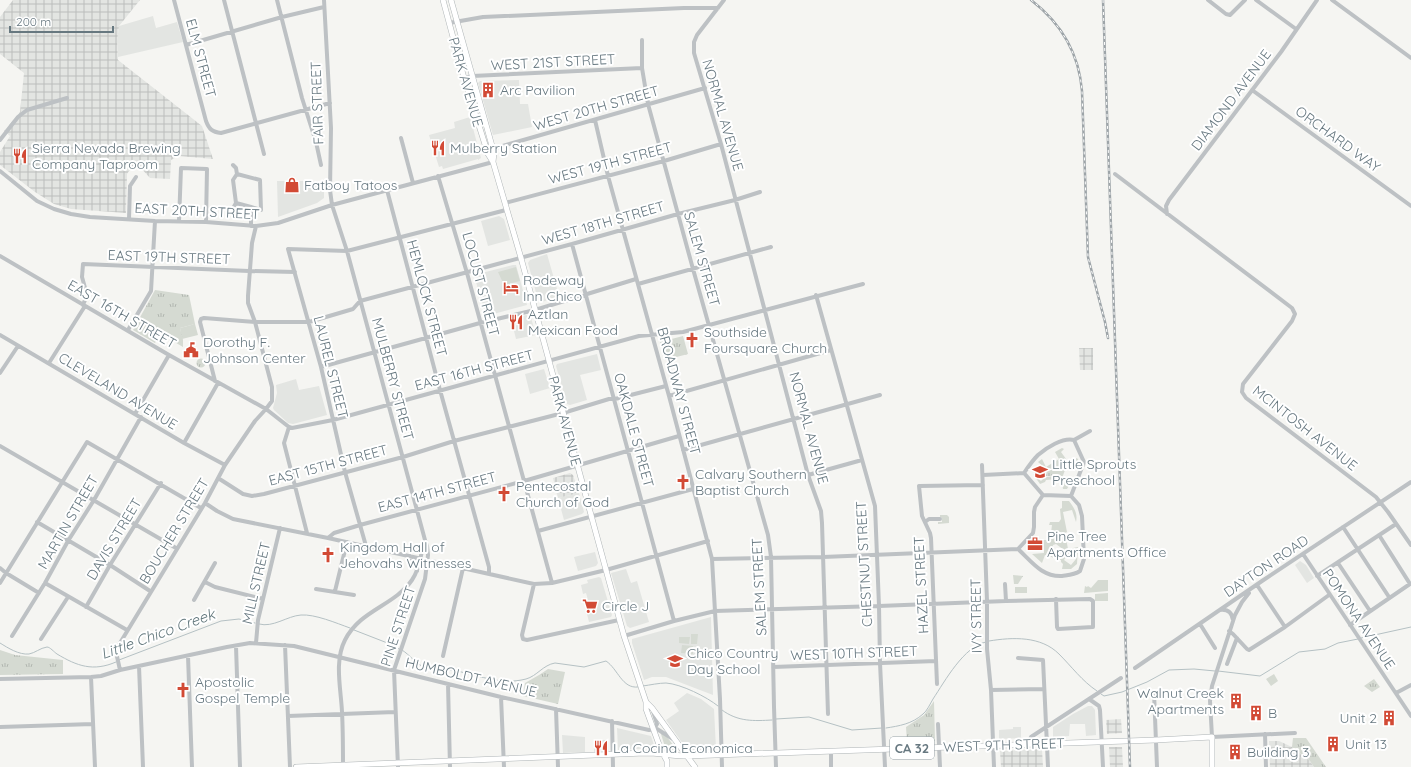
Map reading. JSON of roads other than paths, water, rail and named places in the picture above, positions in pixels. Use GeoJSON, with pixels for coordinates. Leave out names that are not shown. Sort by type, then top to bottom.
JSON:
{"type":"FeatureCollection","features":[{"type":"Feature","properties":{"kind":"main road","name":"PARK AVENUE"},"geometry":{"type":"LineString","coordinates":[[443,0],[464,78],[488,154],[493,162],[521,258],[619,620],[636,676],[646,702],[646,709],[661,750],[665,755],[667,767]]}},
{"type":"Feature","properties":{"kind":"main road","name":"PARK AVENUE"},"geometry":{"type":"LineString","coordinates":[[451,0],[494,153],[493,162]]}},
{"type":"Feature","properties":{"kind":"main road"},"geometry":{"type":"LineString","coordinates":[[646,702],[652,708],[694,767]]}},
{"type":"Feature","properties":{"kind":"main road","name":"WEST 9TH STREET"},"geometry":{"type":"LineString","coordinates":[[665,755],[687,756],[831,752],[1212,737]]}},
{"type":"Feature","properties":{"kind":"main road"},"geometry":{"type":"LineString","coordinates":[[1212,737],[1212,767]]}},
{"type":"Feature","properties":{"kind":"main road","name":"CA 32"},"geometry":{"type":"LineString","coordinates":[[296,767],[450,764],[504,759],[659,753],[665,755]]}},
{"type":"Feature","properties":{"kind":"street","name":"ELM STREET"},"geometry":{"type":"LineString","coordinates":[[174,0],[209,128],[214,132],[221,133],[257,122]]}},
{"type":"Feature","properties":{"kind":"street"},"geometry":{"type":"LineString","coordinates":[[224,0],[257,122],[264,154]]}},
{"type":"Feature","properties":{"kind":"street"},"geometry":{"type":"LineString","coordinates":[[277,0],[305,110],[316,142],[321,165]]}},
{"type":"Feature","properties":{"kind":"street","name":"FAIR STREET"},"geometry":{"type":"LineString","coordinates":[[324,0],[331,128],[329,172],[332,205]]}},
{"type":"Feature","properties":{"kind":"street","name":"NORMAL AVENUE"},"geometry":{"type":"LineString","coordinates":[[724,0],[694,42],[694,53],[721,144],[766,310],[808,475],[821,512],[824,557],[828,714]]}},
{"type":"Feature","properties":{"kind":"street"},"geometry":{"type":"LineString","coordinates":[[1208,0],[1226,14],[1230,15],[1245,0]]}},
{"type":"Feature","properties":{"kind":"street"},"geometry":{"type":"LineString","coordinates":[[1256,0],[1296,29]]}},
{"type":"Feature","properties":{"kind":"street","name":"DIAMOND AVENUE"},"geometry":{"type":"LineString","coordinates":[[1168,214],[1166,206],[1169,200],[1252,90],[1317,0]]}},
{"type":"Feature","properties":{"kind":"street"},"geometry":{"type":"LineString","coordinates":[[1332,0],[1411,58]]}},
{"type":"Feature","properties":{"kind":"street"},"geometry":{"type":"LineString","coordinates":[[186,45],[233,30],[324,7]]}},
{"type":"Feature","properties":{"kind":"street"},"geometry":{"type":"LineString","coordinates":[[449,23],[498,16],[684,8],[718,8]]}},
{"type":"Feature","properties":{"kind":"street","name":"SALEM STREET"},"geometry":{"type":"LineString","coordinates":[[642,40],[642,68],[648,104],[739,434],[767,526],[772,610],[776,767]]}},
{"type":"Feature","properties":{"kind":"street","name":"WEST 21ST STREET"},"geometry":{"type":"LineString","coordinates":[[464,78],[472,76],[642,68]]}},
{"type":"Feature","properties":{"kind":"street","name":"WEST 20TH STREET"},"geometry":{"type":"LineString","coordinates":[[492,149],[705,88]]}},
{"type":"Feature","properties":{"kind":"street","name":"ORCHARD WAY"},"geometry":{"type":"LineString","coordinates":[[1252,90],[1411,206]]}},
{"type":"Feature","properties":{"kind":"street"},"geometry":{"type":"LineString","coordinates":[[0,140],[18,117],[27,110],[67,98]]}},
{"type":"Feature","properties":{"kind":"street"},"geometry":{"type":"LineString","coordinates":[[257,122],[330,103]]}},
{"type":"Feature","properties":{"kind":"street","name":"BROADWAY STREET"},"geometry":{"type":"LineString","coordinates":[[595,120],[608,176],[624,229],[712,559],[720,699],[722,767]]}},
{"type":"Feature","properties":{"kind":"street"},"geometry":{"type":"LineString","coordinates":[[401,138],[413,183]]}},
{"type":"Feature","properties":{"kind":"street","name":"WEST 19TH STREET"},"geometry":{"type":"LineString","coordinates":[[505,203],[664,161],[721,144]]}},
{"type":"Feature","properties":{"kind":"street","name":"EAST 20TH STREET"},"geometry":{"type":"LineString","coordinates":[[0,171],[37,201],[54,209],[71,214],[90,217],[206,222],[256,226],[278,223],[332,205],[493,162]]}},
{"type":"Feature","properties":{"kind":"street"},"geometry":{"type":"LineString","coordinates":[[231,212],[236,203],[233,180],[237,174],[236,168],[233,165]]}},
{"type":"Feature","properties":{"kind":"street"},"geometry":{"type":"LineString","coordinates":[[179,221],[181,168],[207,169],[206,222]]}},
{"type":"Feature","properties":{"kind":"street"},"geometry":{"type":"LineString","coordinates":[[236,203],[261,210],[260,180],[237,174]]}},
{"type":"Feature","properties":{"kind":"street","name":"MCINTOSH AVENUE"},"geometry":{"type":"LineString","coordinates":[[1115,174],[1290,305],[1294,312],[1294,318],[1243,384],[1241,390],[1243,395],[1370,492],[1381,502],[1411,545]]}},
{"type":"Feature","properties":{"kind":"street","name":"LOCUST STREET"},"geometry":{"type":"LineString","coordinates":[[438,176],[467,273],[552,583]]}},
{"type":"Feature","properties":{"kind":"street"},"geometry":{"type":"LineString","coordinates":[[129,219],[130,186],[136,177]]}},
{"type":"Feature","properties":{"kind":"street","name":"HEMLOCK STREET"},"geometry":{"type":"LineString","coordinates":[[387,190],[440,390],[470,495],[489,567],[489,574]]}},
{"type":"Feature","properties":{"kind":"street","name":"WEST 18TH STREET"},"geometry":{"type":"LineString","coordinates":[[216,382],[200,322],[201,319],[255,322],[309,322],[353,309],[360,301],[760,192]]}},
{"type":"Feature","properties":{"kind":"street","name":"MULBERRY STREET"},"geometry":{"type":"LineString","coordinates":[[332,205],[347,251],[425,540],[417,571],[408,585],[399,594],[366,615],[355,624],[344,641],[340,658]]}},
{"type":"Feature","properties":{"kind":"street"},"geometry":{"type":"LineString","coordinates":[[251,207],[251,226]]}},
{"type":"Feature","properties":{"kind":"street"},"geometry":{"type":"LineString","coordinates":[[347,251],[506,210]]}},
{"type":"Feature","properties":{"kind":"street"},"geometry":{"type":"LineString","coordinates":[[128,330],[151,291],[155,221]]}},
{"type":"Feature","properties":{"kind":"street"},"geometry":{"type":"LineString","coordinates":[[256,226],[252,243],[249,271],[248,303],[255,322],[273,393],[272,401],[266,410]]}},
{"type":"Feature","properties":{"kind":"street","name":"OAKDALE STREET"},"geometry":{"type":"LineString","coordinates":[[572,244],[601,346],[674,621]]}},
{"type":"Feature","properties":{"kind":"street"},"geometry":{"type":"LineString","coordinates":[[638,284],[771,247]]}},
{"type":"Feature","properties":{"kind":"street","name":"LAUREL STREET"},"geometry":{"type":"LineString","coordinates":[[347,251],[288,249],[321,367],[346,472],[366,546]]}},
{"type":"Feature","properties":{"kind":"street","name":"EAST 16TH STREET"},"geometry":{"type":"LineString","coordinates":[[0,256],[266,410],[288,427],[300,427],[333,420],[639,336],[653,336],[683,332],[816,295],[863,284]]}},
{"type":"Feature","properties":{"kind":"street","name":"EAST 19TH STREET"},"geometry":{"type":"LineString","coordinates":[[84,305],[87,294],[82,277],[83,264],[153,268],[295,272]]}},
{"type":"Feature","properties":{"kind":"street"},"geometry":{"type":"LineString","coordinates":[[321,367],[480,323],[535,310],[636,278]]}},
{"type":"Feature","properties":{"kind":"street","name":"CHESTNUT STREET"},"geometry":{"type":"LineString","coordinates":[[816,295],[875,506],[885,767]]}},
{"type":"Feature","properties":{"kind":"street"},"geometry":{"type":"LineString","coordinates":[[49,363],[84,305]]}},
{"type":"Feature","properties":{"kind":"street","name":"CLEVELAND AVENUE"},"geometry":{"type":"LineString","coordinates":[[0,335],[184,443],[225,465]]}},
{"type":"Feature","properties":{"kind":"street"},"geometry":{"type":"LineString","coordinates":[[0,374],[18,346]]}},
{"type":"Feature","properties":{"kind":"street"},"geometry":{"type":"LineString","coordinates":[[669,396],[831,350]]}},
{"type":"Feature","properties":{"kind":"street"},"geometry":{"type":"LineString","coordinates":[[136,414],[169,355]]}},
{"type":"Feature","properties":{"kind":"street"},"geometry":{"type":"LineString","coordinates":[[184,443],[216,382]]}},
{"type":"Feature","properties":{"kind":"street","name":"EAST 15TH STREET"},"geometry":{"type":"LineString","coordinates":[[218,478],[243,494],[252,496],[403,457],[454,441],[510,428],[609,399],[615,399],[666,386]]}},
{"type":"Feature","properties":{"kind":"street"},"geometry":{"type":"LineString","coordinates":[[683,450],[880,395]]}},
{"type":"Feature","properties":{"kind":"street","name":"BOUCHER STREET"},"geometry":{"type":"LineString","coordinates":[[120,670],[117,654],[120,643],[127,630],[205,503],[225,465],[255,421],[266,410]]}},
{"type":"Feature","properties":{"kind":"street","name":"MARTIN STREET"},"geometry":{"type":"LineString","coordinates":[[12,636],[46,583],[68,541],[94,500],[116,459],[141,418]]}},
{"type":"Feature","properties":{"kind":"street"},"geometry":{"type":"LineString","coordinates":[[288,427],[284,443],[307,533]]}},
{"type":"Feature","properties":{"kind":"street"},"geometry":{"type":"LineString","coordinates":[[1024,473],[1033,460],[1045,450],[1062,441],[1069,439],[1074,440],[1090,431]]}},
{"type":"Feature","properties":{"kind":"street","name":"EAST 14TH STREET"},"geometry":{"type":"LineString","coordinates":[[328,538],[334,533],[360,525],[524,481],[680,436]]}},
{"type":"Feature","properties":{"kind":"street"},"geometry":{"type":"LineString","coordinates":[[1071,496],[1084,462],[1074,440]]}},
{"type":"Feature","properties":{"kind":"street"},"geometry":{"type":"LineString","coordinates":[[0,583],[87,442],[201,508]]}},
{"type":"Feature","properties":{"kind":"street"},"geometry":{"type":"LineString","coordinates":[[0,446],[176,548]]}},
{"type":"Feature","properties":{"kind":"street"},"geometry":{"type":"LineString","coordinates":[[808,475],[862,460]]}},
{"type":"Feature","properties":{"kind":"street","name":"IVY STREET"},"geometry":{"type":"LineString","coordinates":[[982,465],[986,551],[987,649],[991,690],[994,767]]}},
{"type":"Feature","properties":{"kind":"street"},"geometry":{"type":"LineString","coordinates":[[983,474],[1024,473]]}},
{"type":"Feature","properties":{"kind":"street"},"geometry":{"type":"LineString","coordinates":[[712,559],[824,557],[1018,550],[1049,575],[1072,575],[1080,571],[1084,559],[1082,516],[1079,505],[1071,496],[1043,495],[1024,473]]}},
{"type":"Feature","properties":{"kind":"street","name":"DAYTON ROAD"},"geometry":{"type":"LineString","coordinates":[[1135,668],[1411,482]]}},
{"type":"Feature","properties":{"kind":"street","name":"DAVIS STREET"},"geometry":{"type":"LineString","coordinates":[[86,607],[160,483]]}},
{"type":"Feature","properties":{"kind":"street","name":"HAZEL STREET"},"geometry":{"type":"LineString","coordinates":[[936,684],[932,553],[930,533],[920,509],[919,486],[984,485]]}},
{"type":"Feature","properties":{"kind":"street"},"geometry":{"type":"LineString","coordinates":[[538,531],[693,488]]}},
{"type":"Feature","properties":{"kind":"street"},"geometry":{"type":"LineString","coordinates":[[1018,550],[1033,533],[1035,507],[1043,495]]}},
{"type":"Feature","properties":{"kind":"street"},"geometry":{"type":"LineString","coordinates":[[205,503],[217,511],[233,518],[534,584],[552,583],[606,570],[708,541]]}},
{"type":"Feature","properties":{"kind":"street"},"geometry":{"type":"LineString","coordinates":[[925,522],[929,519],[940,519]]}},
{"type":"Feature","properties":{"kind":"street"},"geometry":{"type":"LineString","coordinates":[[37,522],[110,565],[150,591]]}},
{"type":"Feature","properties":{"kind":"street"},"geometry":{"type":"LineString","coordinates":[[1318,576],[1396,524]]}},
{"type":"Feature","properties":{"kind":"street"},"geometry":{"type":"LineString","coordinates":[[1343,527],[1389,597]]}},
{"type":"Feature","properties":{"kind":"street","name":"MILL STREET"},"geometry":{"type":"LineString","coordinates":[[256,643],[258,620],[280,528]]}},
{"type":"Feature","properties":{"kind":"street"},"geometry":{"type":"LineString","coordinates":[[1350,625],[1410,584],[1379,535]]}},
{"type":"Feature","properties":{"kind":"street","name":"PINE STREET"},"geometry":{"type":"LineString","coordinates":[[398,765],[394,670],[421,592],[428,560],[425,540]]}},
{"type":"Feature","properties":{"kind":"street"},"geometry":{"type":"LineString","coordinates":[[335,591],[347,542]]}},
{"type":"Feature","properties":{"kind":"street","name":"POMONA AVENUE"},"geometry":{"type":"LineString","coordinates":[[1303,554],[1411,716]]}},
{"type":"Feature","properties":{"kind":"street"},"geometry":{"type":"LineString","coordinates":[[410,556],[417,571]]}},
{"type":"Feature","properties":{"kind":"street"},"geometry":{"type":"LineString","coordinates":[[194,600],[215,562]]}},
{"type":"Feature","properties":{"kind":"street"},"geometry":{"type":"LineString","coordinates":[[1338,563],[1370,611]]}},
{"type":"Feature","properties":{"kind":"street"},"geometry":{"type":"LineString","coordinates":[[0,568],[39,593]]}},
{"type":"Feature","properties":{"kind":"street"},"geometry":{"type":"LineString","coordinates":[[443,656],[462,568]]}},
{"type":"Feature","properties":{"kind":"street"},"geometry":{"type":"LineString","coordinates":[[205,582],[215,587],[263,599]]}},
{"type":"Feature","properties":{"kind":"street"},"geometry":{"type":"LineString","coordinates":[[46,583],[127,630]]}},
{"type":"Feature","properties":{"kind":"street"},"geometry":{"type":"LineString","coordinates":[[534,584],[522,634],[523,638],[527,640],[619,620]]}},
{"type":"Feature","properties":{"kind":"street"},"geometry":{"type":"LineString","coordinates":[[1005,584],[1006,601]]}},
{"type":"Feature","properties":{"kind":"street"},"geometry":{"type":"LineString","coordinates":[[1212,737],[1210,701],[1214,680],[1229,631],[1242,602],[1257,586],[1285,627]]}},
{"type":"Feature","properties":{"kind":"street"},"geometry":{"type":"LineString","coordinates":[[316,589],[354,595]]}},
{"type":"Feature","properties":{"kind":"street"},"geometry":{"type":"LineString","coordinates":[[1229,631],[1248,650],[1250,650],[1329,595]]}},
{"type":"Feature","properties":{"kind":"street"},"geometry":{"type":"LineString","coordinates":[[41,639],[68,597]]}},
{"type":"Feature","properties":{"kind":"street"},"geometry":{"type":"LineString","coordinates":[[624,636],[674,621],[715,611],[1056,599],[1090,599],[1093,601],[1093,627],[1058,629],[1056,599]]}},
{"type":"Feature","properties":{"kind":"street"},"geometry":{"type":"LineString","coordinates":[[1220,610],[1229,612],[1233,621]]}},
{"type":"Feature","properties":{"kind":"street"},"geometry":{"type":"LineString","coordinates":[[1200,624],[1215,648]]}},
{"type":"Feature","properties":{"kind":"street"},"geometry":{"type":"LineString","coordinates":[[1227,664],[1237,638]]}},
{"type":"Feature","properties":{"kind":"street","name":"HUMBOLDT AVENUE"},"geometry":{"type":"LineString","coordinates":[[0,679],[101,676],[120,670],[236,646],[256,643],[285,645],[394,670],[501,697],[649,730],[657,729],[677,742]]}},
{"type":"Feature","properties":{"kind":"street"},"geometry":{"type":"LineString","coordinates":[[285,645],[290,767]]}},
{"type":"Feature","properties":{"kind":"street"},"geometry":{"type":"LineString","coordinates":[[236,646],[240,767]]}},
{"type":"Feature","properties":{"kind":"street"},"geometry":{"type":"LineString","coordinates":[[188,656],[192,767]]}},
{"type":"Feature","properties":{"kind":"street"},"geometry":{"type":"LineString","coordinates":[[340,658],[343,766]]}},
{"type":"Feature","properties":{"kind":"street"},"geometry":{"type":"LineString","coordinates":[[1018,658],[1043,660],[1048,767]]}},
{"type":"Feature","properties":{"kind":"street","name":"WEST 10TH STREET"},"geometry":{"type":"LineString","coordinates":[[773,667],[936,661]]}},
{"type":"Feature","properties":{"kind":"street"},"geometry":{"type":"LineString","coordinates":[[139,666],[144,767]]}},
{"type":"Feature","properties":{"kind":"street"},"geometry":{"type":"LineString","coordinates":[[91,677],[95,767]]}},
{"type":"Feature","properties":{"kind":"street"},"geometry":{"type":"LineString","coordinates":[[1028,745],[1031,737],[1047,728],[1121,678]]}},
{"type":"Feature","properties":{"kind":"street"},"geometry":{"type":"LineString","coordinates":[[448,684],[450,764]]}},
{"type":"Feature","properties":{"kind":"street"},"geometry":{"type":"LineString","coordinates":[[1396,693],[1411,685]]}},
{"type":"Feature","properties":{"kind":"street"},"geometry":{"type":"LineString","coordinates":[[991,690],[1044,689]]}},
{"type":"Feature","properties":{"kind":"street"},"geometry":{"type":"LineString","coordinates":[[1154,692],[1157,767]]}},
{"type":"Feature","properties":{"kind":"street"},"geometry":{"type":"LineString","coordinates":[[501,697],[504,767]]}},
{"type":"Feature","properties":{"kind":"street"},"geometry":{"type":"LineString","coordinates":[[1092,698],[1099,706],[1100,710],[1102,767]]}},
{"type":"Feature","properties":{"kind":"street"},"geometry":{"type":"LineString","coordinates":[[652,708],[657,722],[654,729]]}},
{"type":"Feature","properties":{"kind":"street"},"geometry":{"type":"LineString","coordinates":[[556,709],[558,767]]}},
{"type":"Feature","properties":{"kind":"street"},"geometry":{"type":"LineString","coordinates":[[288,716],[395,712]]}},
{"type":"Feature","properties":{"kind":"street"},"geometry":{"type":"LineString","coordinates":[[612,721],[612,767]]}},
{"type":"Feature","properties":{"kind":"street"},"geometry":{"type":"LineString","coordinates":[[0,727],[93,724]]}},
{"type":"Feature","properties":{"kind":"street"},"geometry":{"type":"LineString","coordinates":[[938,724],[940,767]]}},
{"type":"Feature","properties":{"kind":"street","name":"WEST 9TH STREET"},"geometry":{"type":"LineString","coordinates":[[1212,737],[1295,733]]}},
{"type":"Feature","properties":{"kind":"street"},"geometry":{"type":"LineString","coordinates":[[1265,734],[1266,767]]}},
{"type":"Feature","properties":{"kind":"street"},"geometry":{"type":"LineString","coordinates":[[831,752],[831,767]]}},
{"type":"Feature","properties":{"kind":"waterway","name":"Little Chico Creek"},"geometry":{"type":"LineString","coordinates":[[259,624],[270,624],[296,616],[307,615],[326,619],[350,628]]}},
{"type":"Feature","properties":{"kind":"waterway","name":"Little Chico Creek"},"geometry":{"type":"LineString","coordinates":[[119,660],[221,621],[239,619],[255,623]]}},
{"type":"Feature","properties":{"kind":"waterway","name":"Little Chico Creek"},"geometry":{"type":"LineString","coordinates":[[1361,638],[1411,627]]}},
{"type":"Feature","properties":{"kind":"waterway","name":"Little Chico Creek"},"geometry":{"type":"LineString","coordinates":[[354,630],[399,649]]}},
{"type":"Feature","properties":{"kind":"waterway","name":"Little Chico Creek"},"geometry":{"type":"LineString","coordinates":[[989,641],[1026,639],[1044,644],[1059,654],[1097,691]]}},
{"type":"Feature","properties":{"kind":"waterway","name":"Little Chico Creek"},"geometry":{"type":"LineString","coordinates":[[1218,671],[1260,676],[1299,652],[1325,649],[1338,643],[1358,639]]}},
{"type":"Feature","properties":{"kind":"waterway","name":"Little Chico Creek"},"geometry":{"type":"LineString","coordinates":[[886,728],[910,722],[923,714],[956,665],[970,650],[986,642]]}},
{"type":"Feature","properties":{"kind":"waterway","name":"Little Chico Creek"},"geometry":{"type":"LineString","coordinates":[[0,643],[14,651],[25,654],[48,647],[71,662],[85,666],[100,667],[116,662]]}},
{"type":"Feature","properties":{"kind":"waterway","name":"Little Chico Creek"},"geometry":{"type":"LineString","coordinates":[[402,650],[418,664],[424,667],[448,669],[488,679],[507,681],[530,678],[547,666],[555,663],[584,667],[606,661],[624,682],[633,687],[638,687]]}},
{"type":"Feature","properties":{"kind":"waterway","name":"Little Chico Creek"},"geometry":{"type":"LineString","coordinates":[[1101,694],[1104,696],[1122,692],[1147,682],[1169,670],[1194,669],[1215,671]]}},
{"type":"Feature","properties":{"kind":"waterway","name":"Little Chico Creek"},"geometry":{"type":"LineString","coordinates":[[643,686],[663,683],[672,684],[694,692],[718,706]]}},
{"type":"Feature","properties":{"kind":"waterway","name":"Little Chico Creek"},"geometry":{"type":"LineString","coordinates":[[722,710],[740,719],[772,720]]}},
{"type":"Feature","properties":{"kind":"waterway","name":"Little Chico Creek"},"geometry":{"type":"LineString","coordinates":[[776,719],[809,717],[852,730],[882,728]]}},
{"type":"Feature","properties":{"kind":"railway"},"geometry":{"type":"LineString","coordinates":[[1031,0],[1042,9],[1060,29],[1067,40],[1077,64],[1080,77],[1082,91],[1088,257],[1108,338]]}},
{"type":"Feature","properties":{"kind":"railway"},"geometry":{"type":"LineString","coordinates":[[1103,0],[1130,767]]}},
{"type":"Feature","properties":{"kind":"place","name":"Arc Pavilion"},"geometry":{"type":"Point","coordinates":[488,90]}},
{"type":"Feature","properties":{"kind":"place","name":"Mulberry Station"},"geometry":{"type":"Point","coordinates":[438,148]}},
{"type":"Feature","properties":{"kind":"place","name":"Sierra Nevada Brewing Company Taproom"},"geometry":{"type":"Point","coordinates":[20,156]}},
{"type":"Feature","properties":{"kind":"place","name":"Fatboy Tatoos"},"geometry":{"type":"Point","coordinates":[292,185]}},
{"type":"Feature","properties":{"kind":"place","name":"Rodeway Inn Chico"},"geometry":{"type":"Point","coordinates":[511,288]}},
{"type":"Feature","properties":{"kind":"place","name":"Aztlan Mexican Food"},"geometry":{"type":"Point","coordinates":[516,322]}},
{"type":"Feature","properties":{"kind":"place","name":"Southside Foursquare Church"},"geometry":{"type":"Point","coordinates":[692,340]}},
{"type":"Feature","properties":{"kind":"place","name":"Dorothy F. Johnson Center"},"geometry":{"type":"Point","coordinates":[191,350]}},
{"type":"Feature","properties":{"kind":"place","name":"Little Sprouts Preschool"},"geometry":{"type":"Point","coordinates":[1040,472]}},
{"type":"Feature","properties":{"kind":"place","name":"Calvary Southern Baptist Church"},"geometry":{"type":"Point","coordinates":[683,482]}},
{"type":"Feature","properties":{"kind":"place","name":"Pentecostal Church of God"},"geometry":{"type":"Point","coordinates":[504,494]}},
{"type":"Feature","properties":{"kind":"place","name":"Pine Tree Apartments Office"},"geometry":{"type":"Point","coordinates":[1035,544]}},
{"type":"Feature","properties":{"kind":"place","name":"Kingdom Hall of Jehovahs Witnesses"},"geometry":{"type":"Point","coordinates":[328,555]}},
{"type":"Feature","properties":{"kind":"place","name":"Circle J"},"geometry":{"type":"Point","coordinates":[590,606]}},
{"type":"Feature","properties":{"kind":"place","name":"Chico Country Day School"},"geometry":{"type":"Point","coordinates":[675,661]}},
{"type":"Feature","properties":{"kind":"place","name":"Apostolic Gospel Temple"},"geometry":{"type":"Point","coordinates":[183,690]}},
{"type":"Feature","properties":{"kind":"place","name":"Walnut Creek Apartments"},"geometry":{"type":"Point","coordinates":[1236,701]}},
{"type":"Feature","properties":{"kind":"place","name":"B"},"geometry":{"type":"Point","coordinates":[1256,713]}},
{"type":"Feature","properties":{"kind":"place","name":"Unit 2"},"geometry":{"type":"Point","coordinates":[1389,718]}},
{"type":"Feature","properties":{"kind":"place","name":"Unit 13"},"geometry":{"type":"Point","coordinates":[1333,744]}},
{"type":"Feature","properties":{"kind":"place","name":"La Cocina Economica"},"geometry":{"type":"Point","coordinates":[601,748]}},
{"type":"Feature","properties":{"kind":"place","name":"Building 3"},"geometry":{"type":"Point","coordinates":[1235,752]}}]}
